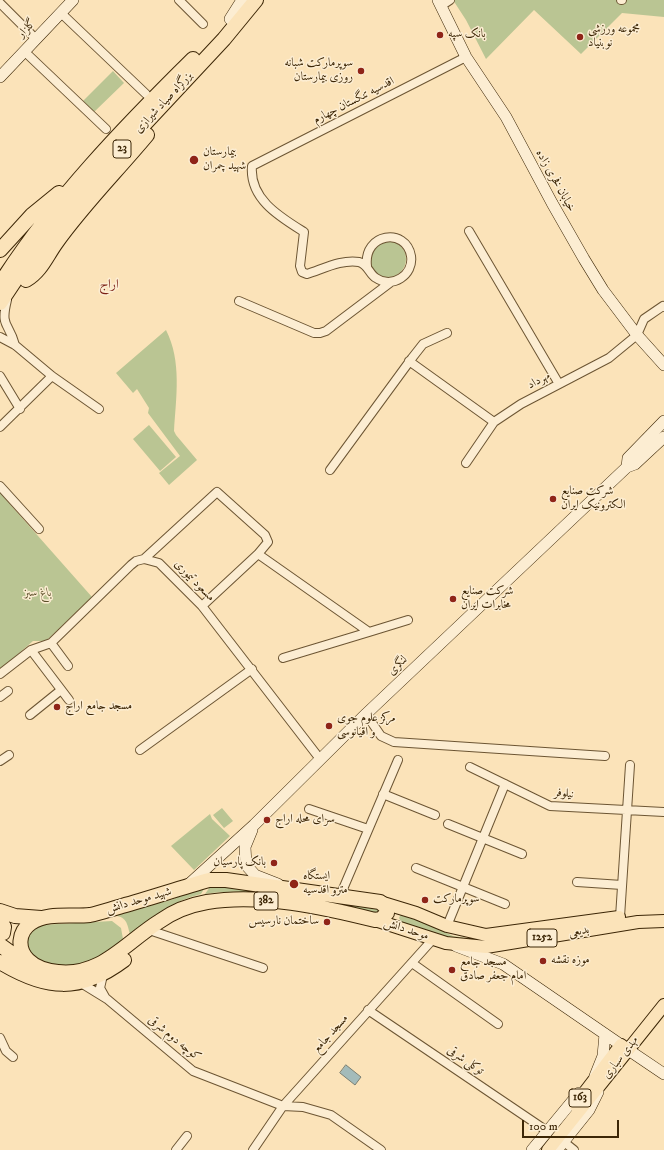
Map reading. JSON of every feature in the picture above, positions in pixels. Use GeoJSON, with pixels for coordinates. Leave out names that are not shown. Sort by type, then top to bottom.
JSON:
{"type":"FeatureCollection","features":[{"type":"Feature","properties":{"kind":"highway","name":"بزرگراه صیاد شیرازی"},"geometry":{"type":"LineString","coordinates":[[0,284],[24,246],[79,180],[152,100],[230,19],[251,1]]}},
{"type":"Feature","properties":{"kind":"highway","name":"بزرگراه صیاد شیرازی"},"geometry":{"type":"LineString","coordinates":[[0,303],[25,273],[98,174],[224,39],[251,1]]}},
{"type":"Feature","properties":{"kind":"highway"},"geometry":{"type":"LineString","coordinates":[[0,250],[32,215],[54,197],[79,180]]}},
{"type":"Feature","properties":{"kind":"highway","name":"موحد دانش"},"geometry":{"type":"LineString","coordinates":[[188,886],[209,880],[226,880],[380,902]]}},
{"type":"Feature","properties":{"kind":"highway","name":"شهید موحد دانش"},"geometry":{"type":"LineString","coordinates":[[0,912],[15,916],[42,918],[91,915],[188,886]]}},
{"type":"Feature","properties":{"kind":"highway","name":"موحد دانش"},"geometry":{"type":"LineString","coordinates":[[156,926],[193,905],[236,900],[289,903],[334,910],[375,920]]}},
{"type":"Feature","properties":{"kind":"highway"},"geometry":{"type":"LineString","coordinates":[[375,920],[381,919],[387,913],[386,907],[380,902]]}},
{"type":"Feature","properties":{"kind":"highway"},"geometry":{"type":"LineString","coordinates":[[38,968],[24,956],[21,951],[20,939],[26,927],[42,918]]}},
{"type":"Feature","properties":{"kind":"highway"},"geometry":{"type":"LineString","coordinates":[[0,921],[4,927],[3,933],[0,934]]}},
{"type":"Feature","properties":{"kind":"highway"},"geometry":{"type":"LineString","coordinates":[[0,962],[25,976],[40,981],[63,984],[81,983],[103,975],[131,955],[156,926]]}},
{"type":"Feature","properties":{"kind":"highway","name":"شهید موحد دانش"},"geometry":{"type":"LineString","coordinates":[[0,945],[18,958],[38,968],[68,973],[84,971],[106,962],[156,926]]}},
{"type":"Feature","properties":{"kind":"main road","name":"گلزار"},"geometry":{"type":"LineString","coordinates":[[1,74],[73,0]]}},
{"type":"Feature","properties":{"kind":"main road","name":"خیابان فخری زاده"},"geometry":{"type":"LineString","coordinates":[[443,2],[466,57],[506,117],[552,203],[603,290],[638,335],[664,364]]}},
{"type":"Feature","properties":{"kind":"main road"},"geometry":{"type":"LineString","coordinates":[[626,467],[628,458],[664,421]]}},
{"type":"Feature","properties":{"kind":"main road"},"geometry":{"type":"LineString","coordinates":[[626,467],[635,464],[664,437]]}},
{"type":"Feature","properties":{"kind":"main road","name":"لنگری"},"geometry":{"type":"LineString","coordinates":[[188,886],[254,825],[366,714],[626,467]]}},
{"type":"Feature","properties":{"kind":"main road"},"geometry":{"type":"LineString","coordinates":[[254,825],[246,843],[246,865],[255,875],[286,888]]}},
{"type":"Feature","properties":{"kind":"main road","name":"موحد دانش"},"geometry":{"type":"LineString","coordinates":[[380,902],[405,909],[447,926],[467,932],[495,934]]}},
{"type":"Feature","properties":{"kind":"main road"},"geometry":{"type":"LineString","coordinates":[[403,928],[396,918],[399,911],[405,909]]}},
{"type":"Feature","properties":{"kind":"main road","name":"بدیعی"},"geometry":{"type":"LineString","coordinates":[[495,934],[664,912]]}},
{"type":"Feature","properties":{"kind":"main road","name":"موحد دانش"},"geometry":{"type":"LineString","coordinates":[[375,920],[434,938],[503,964],[624,1047]]}},
{"type":"Feature","properties":{"kind":"main road","name":"بدیعی"},"geometry":{"type":"LineString","coordinates":[[446,943],[494,946],[638,922],[664,921]]}},
{"type":"Feature","properties":{"kind":"main road","name":"مهدی سباری"},"geometry":{"type":"LineString","coordinates":[[548,1150],[624,1047],[664,1005]]}},
{"type":"Feature","properties":{"kind":"main road"},"geometry":{"type":"LineString","coordinates":[[560,1146],[589,1110],[598,1081],[603,1056],[605,1034]]}},
{"type":"Feature","properties":{"kind":"main road","name":"382"},"geometry":{"type":"LineString","coordinates":[[624,1047],[664,1074]]}},
{"type":"Feature","properties":{"kind":"main road"},"geometry":{"type":"LineString","coordinates":[[532,1150],[574,1098],[598,1081]]}},
{"type":"Feature","properties":{"kind":"main road","name":"مهدی سباری"},"geometry":{"type":"LineString","coordinates":[[539,1150],[598,1081]]}},
{"type":"Feature","properties":{"kind":"street"},"geometry":{"type":"LineString","coordinates":[[179,0],[203,24]]}},
{"type":"Feature","properties":{"kind":"street"},"geometry":{"type":"LineString","coordinates":[[0,3],[36,39]]}},
{"type":"Feature","properties":{"kind":"street"},"geometry":{"type":"LineString","coordinates":[[61,13],[146,94]]}},
{"type":"Feature","properties":{"kind":"street"},"geometry":{"type":"LineString","coordinates":[[24,51],[106,129]]}},
{"type":"Feature","properties":{"kind":"street","name":"اقدسیه تنگستان چهارم"},"geometry":{"type":"LineString","coordinates":[[367,266],[360,262],[343,262],[306,274],[302,272],[300,266],[304,232],[289,224],[269,209],[257,191],[251,177],[252,166],[466,57]]}},
{"type":"Feature","properties":{"kind":"street"},"geometry":{"type":"LineString","coordinates":[[469,231],[559,384]]}},
{"type":"Feature","properties":{"kind":"street"},"geometry":{"type":"LineString","coordinates":[[239,301],[314,333],[326,331],[391,282],[404,276],[411,263],[408,249],[398,239],[384,238],[371,245],[367,252],[367,266],[376,278],[383,282],[391,282]]}},
{"type":"Feature","properties":{"kind":"street"},"geometry":{"type":"LineString","coordinates":[[15,345],[13,338],[2,322],[2,312],[25,273]]}},
{"type":"Feature","properties":{"kind":"street"},"geometry":{"type":"LineString","coordinates":[[638,335],[643,320],[664,306]]}},
{"type":"Feature","properties":{"kind":"street"},"geometry":{"type":"LineString","coordinates":[[330,470],[423,344],[447,333]]}},
{"type":"Feature","properties":{"kind":"street","name":"مهرداد"},"geometry":{"type":"LineString","coordinates":[[466,463],[494,422],[521,404],[609,358],[638,335]]}},
{"type":"Feature","properties":{"kind":"street"},"geometry":{"type":"LineString","coordinates":[[0,337],[15,345],[52,376],[99,409]]}},
{"type":"Feature","properties":{"kind":"street"},"geometry":{"type":"LineString","coordinates":[[409,361],[494,422]]}},
{"type":"Feature","properties":{"kind":"street"},"geometry":{"type":"LineString","coordinates":[[0,376],[20,409]]}},
{"type":"Feature","properties":{"kind":"street"},"geometry":{"type":"LineString","coordinates":[[0,427],[52,376]]}},
{"type":"Feature","properties":{"kind":"street"},"geometry":{"type":"LineString","coordinates":[[0,486],[39,528]]}},
{"type":"Feature","properties":{"kind":"street"},"geometry":{"type":"LineString","coordinates":[[0,674],[31,650],[51,643],[131,565],[136,561],[144,559],[217,492],[265,534],[268,542],[258,554],[202,606]]}},
{"type":"Feature","properties":{"kind":"street"},"geometry":{"type":"LineString","coordinates":[[258,554],[369,632]]}},
{"type":"Feature","properties":{"kind":"street","name":"مسعود تیموری"},"geometry":{"type":"LineString","coordinates":[[144,559],[160,563],[202,606],[320,759]]}},
{"type":"Feature","properties":{"kind":"street"},"geometry":{"type":"LineString","coordinates":[[283,658],[408,620]]}},
{"type":"Feature","properties":{"kind":"street"},"geometry":{"type":"LineString","coordinates":[[51,643],[68,666]]}},
{"type":"Feature","properties":{"kind":"street"},"geometry":{"type":"LineString","coordinates":[[31,650],[69,700]]}},
{"type":"Feature","properties":{"kind":"street"},"geometry":{"type":"LineString","coordinates":[[140,750],[252,669]]}},
{"type":"Feature","properties":{"kind":"street"},"geometry":{"type":"LineString","coordinates":[[30,715],[61,690]]}},
{"type":"Feature","properties":{"kind":"street"},"geometry":{"type":"LineString","coordinates":[[0,697],[8,691]]}},
{"type":"Feature","properties":{"kind":"street"},"geometry":{"type":"LineString","coordinates":[[366,714],[382,736],[394,742],[605,756]]}},
{"type":"Feature","properties":{"kind":"street"},"geometry":{"type":"LineString","coordinates":[[0,761],[9,755]]}},
{"type":"Feature","properties":{"kind":"street"},"geometry":{"type":"LineString","coordinates":[[340,896],[398,760]]}},
{"type":"Feature","properties":{"kind":"street"},"geometry":{"type":"LineString","coordinates":[[620,917],[630,765]]}},
{"type":"Feature","properties":{"kind":"street","name":"نیلوفر"},"geometry":{"type":"LineString","coordinates":[[470,767],[550,806],[664,812]]}},
{"type":"Feature","properties":{"kind":"street"},"geometry":{"type":"LineString","coordinates":[[447,926],[505,784]]}},
{"type":"Feature","properties":{"kind":"street"},"geometry":{"type":"LineString","coordinates":[[383,794],[435,815]]}},
{"type":"Feature","properties":{"kind":"street"},"geometry":{"type":"LineString","coordinates":[[309,809],[368,829]]}},
{"type":"Feature","properties":{"kind":"street"},"geometry":{"type":"LineString","coordinates":[[448,824],[522,854]]}},
{"type":"Feature","properties":{"kind":"street"},"geometry":{"type":"LineString","coordinates":[[416,868],[505,904]]}},
{"type":"Feature","properties":{"kind":"street"},"geometry":{"type":"LineString","coordinates":[[577,882],[622,885]]}},
{"type":"Feature","properties":{"kind":"street"},"geometry":{"type":"LineString","coordinates":[[156,926],[263,968]]}},
{"type":"Feature","properties":{"kind":"street","name":"مسجد جامع"},"geometry":{"type":"LineString","coordinates":[[253,1150],[283,1106],[434,938]]}},
{"type":"Feature","properties":{"kind":"street"},"geometry":{"type":"LineString","coordinates":[[412,962],[498,1024]]}},
{"type":"Feature","properties":{"kind":"street"},"geometry":{"type":"LineString","coordinates":[[103,975],[100,988],[107,999]]}},
{"type":"Feature","properties":{"kind":"street","name":"کوچه دوم شرقی"},"geometry":{"type":"LineString","coordinates":[[81,983],[107,999],[193,1071],[283,1106],[302,1107],[331,1116],[381,1150]]}},
{"type":"Feature","properties":{"kind":"street","name":"توکلی شرقی"},"geometry":{"type":"LineString","coordinates":[[368,1010],[547,1131]]}},
{"type":"Feature","properties":{"kind":"street"},"geometry":{"type":"LineString","coordinates":[[0,1038],[6,1051],[14,1057]]}},
{"type":"Feature","properties":{"kind":"street"},"geometry":{"type":"LineString","coordinates":[[176,1150],[187,1136]]}},
{"type":"Feature","properties":{"kind":"street"},"geometry":{"type":"LineString","coordinates":[[560,1146],[574,1150]]}},
{"type":"Feature","properties":{"kind":"green space","name":"مجموعه ورزشی نوبنیاد"},"geometry":{"type":"Polygon","coordinates":[[[453,0],[664,0],[664,17],[622,13],[581,54],[534,10],[486,59],[466,20],[453,0]]]}},
{"type":"Feature","properties":{"kind":"green space"},"geometry":{"type":"Polygon","coordinates":[[[113,71],[124,83],[94,112],[83,101],[113,71]]]}},
{"type":"Feature","properties":{"kind":"green space"},"geometry":{"type":"Polygon","coordinates":[[[388,241],[401,246],[406,259],[401,272],[388,277],[375,272],[370,259],[375,246],[388,241]]]}},
{"type":"Feature","properties":{"kind":"green space"},"geometry":{"type":"Polygon","coordinates":[[[166,330],[171,342],[176,367],[177,393],[174,431],[197,460],[169,485],[159,473],[180,456],[148,413],[149,408],[137,389],[133,393],[116,373],[166,330]]]}},
{"type":"Feature","properties":{"kind":"green space"},"geometry":{"type":"Polygon","coordinates":[[[149,425],[176,457],[160,471],[133,439],[149,425]]]}},
{"type":"Feature","properties":{"kind":"green space","name":"باغ سبز"},"geometry":{"type":"Polygon","coordinates":[[[0,493],[92,597],[46,641],[33,641],[0,670],[0,493]]]}},
{"type":"Feature","properties":{"kind":"green space"},"geometry":{"type":"Polygon","coordinates":[[[222,808],[233,821],[224,828],[213,815],[222,808]]]}},
{"type":"Feature","properties":{"kind":"green space"},"geometry":{"type":"Polygon","coordinates":[[[210,814],[212,819],[230,836],[194,870],[171,846],[210,814]]]}},
{"type":"Feature","properties":{"kind":"green space"},"geometry":{"type":"Polygon","coordinates":[[[207,884],[201,894],[172,905],[130,935],[128,926],[122,918],[119,916],[110,915],[171,900],[207,884]]]}},
{"type":"Feature","properties":{"kind":"green space"},"geometry":{"type":"Polygon","coordinates":[[[212,884],[378,907],[381,915],[293,897],[269,894],[225,892],[205,894],[212,884]]]}},
{"type":"Feature","properties":{"kind":"green space"},"geometry":{"type":"Polygon","coordinates":[[[404,913],[453,936],[486,941],[513,942],[454,942],[402,923],[399,918],[401,914],[404,913]]]}},
{"type":"Feature","properties":{"kind":"green space"},"geometry":{"type":"Polygon","coordinates":[[[112,921],[121,928],[123,939],[110,951],[85,963],[58,966],[44,962],[31,956],[25,941],[28,932],[40,925],[112,921]]]}},
{"type":"Feature","properties":{"kind":"water"},"geometry":{"type":"Polygon","coordinates":[[[346,1065],[361,1077],[355,1085],[340,1073],[346,1065]]]}},
{"type":"Feature","properties":{"kind":"place","name":"بانک سپه"},"geometry":{"type":"Point","coordinates":[440,35]}},
{"type":"Feature","properties":{"kind":"place","name":"مجموعه ورزشی نوبنیاد"},"geometry":{"type":"Point","coordinates":[580,37]}},
{"type":"Feature","properties":{"kind":"place","name":"سوپرمارکت شبانه روزی بیمارستان"},"geometry":{"type":"Point","coordinates":[361,71]}},
{"type":"Feature","properties":{"kind":"place","name":"بیمارستان شهید چمران"},"geometry":{"type":"Point","coordinates":[194,160]}},
{"type":"Feature","properties":{"kind":"place","name":"شرکت صنایع الکترونیک ایران"},"geometry":{"type":"Point","coordinates":[553,499]}},
{"type":"Feature","properties":{"kind":"place","name":"شرکت صنایع مخابرات ایران"},"geometry":{"type":"Point","coordinates":[453,599]}},
{"type":"Feature","properties":{"kind":"place","name":"مسجد جامع اراج"},"geometry":{"type":"Point","coordinates":[57,707]}},
{"type":"Feature","properties":{"kind":"place","name":"مرکز علوم جوی و اقیانوسی"},"geometry":{"type":"Point","coordinates":[329,726]}},
{"type":"Feature","properties":{"kind":"place","name":"سرای محله اراج"},"geometry":{"type":"Point","coordinates":[267,820]}},
{"type":"Feature","properties":{"kind":"place","name":"بانک پارسیان"},"geometry":{"type":"Point","coordinates":[274,863]}},
{"type":"Feature","properties":{"kind":"place","name":"ایستگاه مترو اقدسیه"},"geometry":{"type":"Point","coordinates":[294,884]}},
{"type":"Feature","properties":{"kind":"place","name":"سوپرمارکت"},"geometry":{"type":"Point","coordinates":[425,900]}},
{"type":"Feature","properties":{"kind":"place","name":"ساختمان نارسیس"},"geometry":{"type":"Point","coordinates":[327,922]}},
{"type":"Feature","properties":{"kind":"place","name":"موزه نقشه"},"geometry":{"type":"Point","coordinates":[543,961]}},
{"type":"Feature","properties":{"kind":"place","name":"مسجد جامع امام جعفر صادق"},"geometry":{"type":"Point","coordinates":[452,970]}},
{"type":"Feature","properties":{"kind":"district","name":"اراج"},"geometry":{"type":"Point","coordinates":[109,285]}}]}
